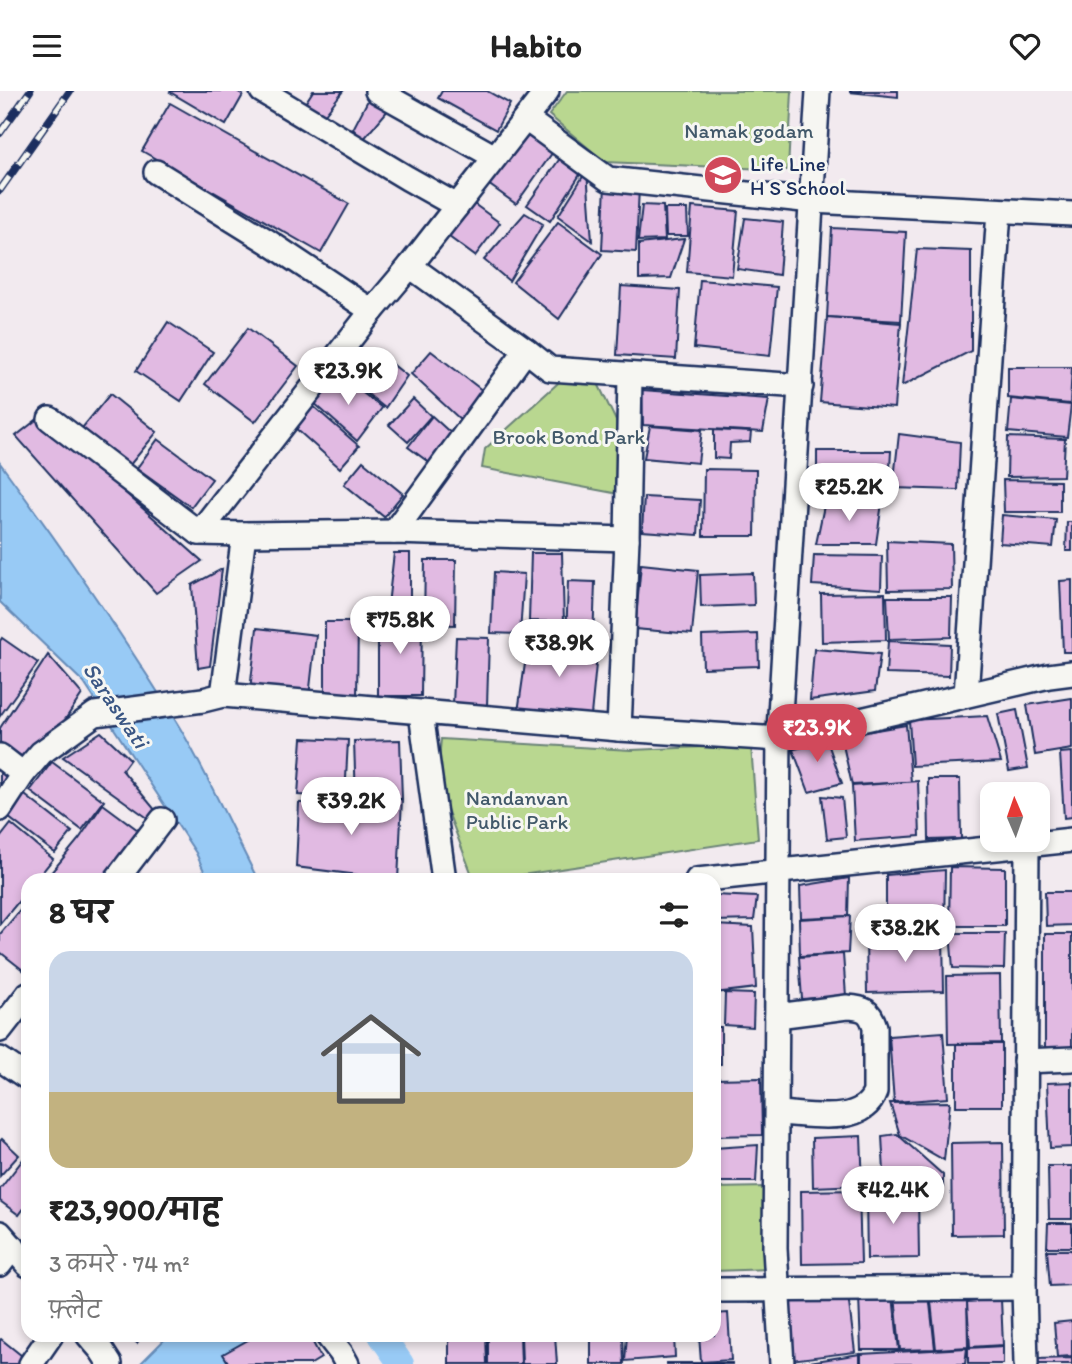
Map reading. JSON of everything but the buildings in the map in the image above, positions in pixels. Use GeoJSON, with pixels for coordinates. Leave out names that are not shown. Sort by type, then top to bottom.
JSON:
{"type":"FeatureCollection","features":[{"type":"Feature","properties":{"kind":"street"},"geometry":{"type":"LineString","coordinates":[[262,91],[457,206]]}},
{"type":"Feature","properties":{"kind":"street"},"geometry":{"type":"LineString","coordinates":[[377,91],[495,157]]}},
{"type":"Feature","properties":{"kind":"street"},"geometry":{"type":"LineString","coordinates":[[199,533],[547,91]]}},
{"type":"Feature","properties":{"kind":"street"},"geometry":{"type":"LineString","coordinates":[[782,1364],[775,1249],[780,739],[818,91]]}},
{"type":"Feature","properties":{"kind":"street"},"geometry":{"type":"LineString","coordinates":[[526,119],[608,179],[812,201],[1072,215]]}},
{"type":"Feature","properties":{"kind":"street"},"geometry":{"type":"LineString","coordinates":[[156,172],[372,311]]}},
{"type":"Feature","properties":{"kind":"street"},"geometry":{"type":"LineString","coordinates":[[967,695],[999,211]]}},
{"type":"Feature","properties":{"kind":"street"},"geometry":{"type":"LineString","coordinates":[[410,266],[550,369],[801,386]]}},
{"type":"Feature","properties":{"kind":"street"},"geometry":{"type":"LineString","coordinates":[[394,532],[526,350]]}},
{"type":"Feature","properties":{"kind":"street"},"geometry":{"type":"LineString","coordinates":[[619,729],[630,375]]}},
{"type":"Feature","properties":{"kind":"street"},"geometry":{"type":"LineString","coordinates":[[50,419],[199,533],[394,532],[627,539]]}},
{"type":"Feature","properties":{"kind":"street"},"geometry":{"type":"LineString","coordinates":[[213,697],[244,534]]}},
{"type":"Feature","properties":{"kind":"street"},"geometry":{"type":"LineString","coordinates":[[0,809],[23,774],[41,753],[95,714],[213,697],[780,739],[1049,676],[1072,673]]}},
{"type":"Feature","properties":{"kind":"street"},"geometry":{"type":"LineString","coordinates":[[421,713],[443,873]]}},
{"type":"Feature","properties":{"kind":"street"},"geometry":{"type":"LineString","coordinates":[[0,756],[23,774]]}},
{"type":"Feature","properties":{"kind":"street"},"geometry":{"type":"LineString","coordinates":[[121,873],[162,820]]}},
{"type":"Feature","properties":{"kind":"street"},"geometry":{"type":"LineString","coordinates":[[1050,842],[1072,840]]}},
{"type":"Feature","properties":{"kind":"street"},"geometry":{"type":"LineString","coordinates":[[721,878],[980,850]]}},
{"type":"Feature","properties":{"kind":"street"},"geometry":{"type":"LineString","coordinates":[[1026,1364],[1024,1288],[1027,852]]}},
{"type":"Feature","properties":{"kind":"street"},"geometry":{"type":"LineString","coordinates":[[0,1030],[21,1003]]}},
{"type":"Feature","properties":{"kind":"street"},"geometry":{"type":"LineString","coordinates":[[777,1016],[858,1008],[866,1010],[875,1027],[875,1091],[872,1101],[863,1109],[837,1116],[777,1113]]}},
{"type":"Feature","properties":{"kind":"street"},"geometry":{"type":"LineString","coordinates":[[0,1059],[21,1073]]}},
{"type":"Feature","properties":{"kind":"street"},"geometry":{"type":"LineString","coordinates":[[1025,1061],[1072,1059]]}},
{"type":"Feature","properties":{"kind":"street"},"geometry":{"type":"LineString","coordinates":[[4,1248],[21,1260]]}},
{"type":"Feature","properties":{"kind":"street"},"geometry":{"type":"LineString","coordinates":[[721,1290],[1024,1288]]}},
{"type":"Feature","properties":{"kind":"street"},"geometry":{"type":"LineString","coordinates":[[31,1364],[46,1342]]}},
{"type":"Feature","properties":{"kind":"street"},"geometry":{"type":"LineString","coordinates":[[330,1342],[339,1360]]}},
{"type":"Feature","properties":{"kind":"green space","name":"Namak godam"},"geometry":{"type":"Polygon","coordinates":[[[567,91],[792,91],[788,170],[605,162],[549,115],[567,91]]]}},
{"type":"Feature","properties":{"kind":"green space","name":"Brook Bond Park"},"geometry":{"type":"Polygon","coordinates":[[[593,373],[618,425],[624,495],[482,468],[485,449],[567,375],[593,373]]]}},
{"type":"Feature","properties":{"kind":"green space","name":"Nandanvan Public Park"},"geometry":{"type":"Polygon","coordinates":[[[441,739],[631,750],[751,745],[758,839],[535,873],[471,873],[437,783],[441,739]]]}},
{"type":"Feature","properties":{"kind":"green space"},"geometry":{"type":"Polygon","coordinates":[[[767,1187],[770,1269],[721,1271],[721,1188],[767,1187]]]}},
{"type":"Feature","properties":{"kind":"water","name":"Saraswati"},"geometry":{"type":"Polygon","coordinates":[[[0,463],[138,660],[201,765],[255,873],[205,873],[196,853],[84,683],[0,602],[0,463]]]}},
{"type":"Feature","properties":{"kind":"water"},"geometry":{"type":"Polygon","coordinates":[[[162,1342],[265,1342],[254,1364],[140,1364],[162,1342]]]}},
{"type":"Feature","properties":{"kind":"waterway"},"geometry":{"type":"LineString","coordinates":[[386,1342],[401,1364]]}},
{"type":"Feature","properties":{"kind":"railway"},"geometry":{"type":"LineString","coordinates":[[0,133],[30,91]]}},
{"type":"Feature","properties":{"kind":"railway"},"geometry":{"type":"LineString","coordinates":[[0,190],[70,91]]}},
{"type":"Feature","properties":{"kind":"place","name":"Life Line H S School"},"geometry":{"type":"Point","coordinates":[723,175]}}]}
